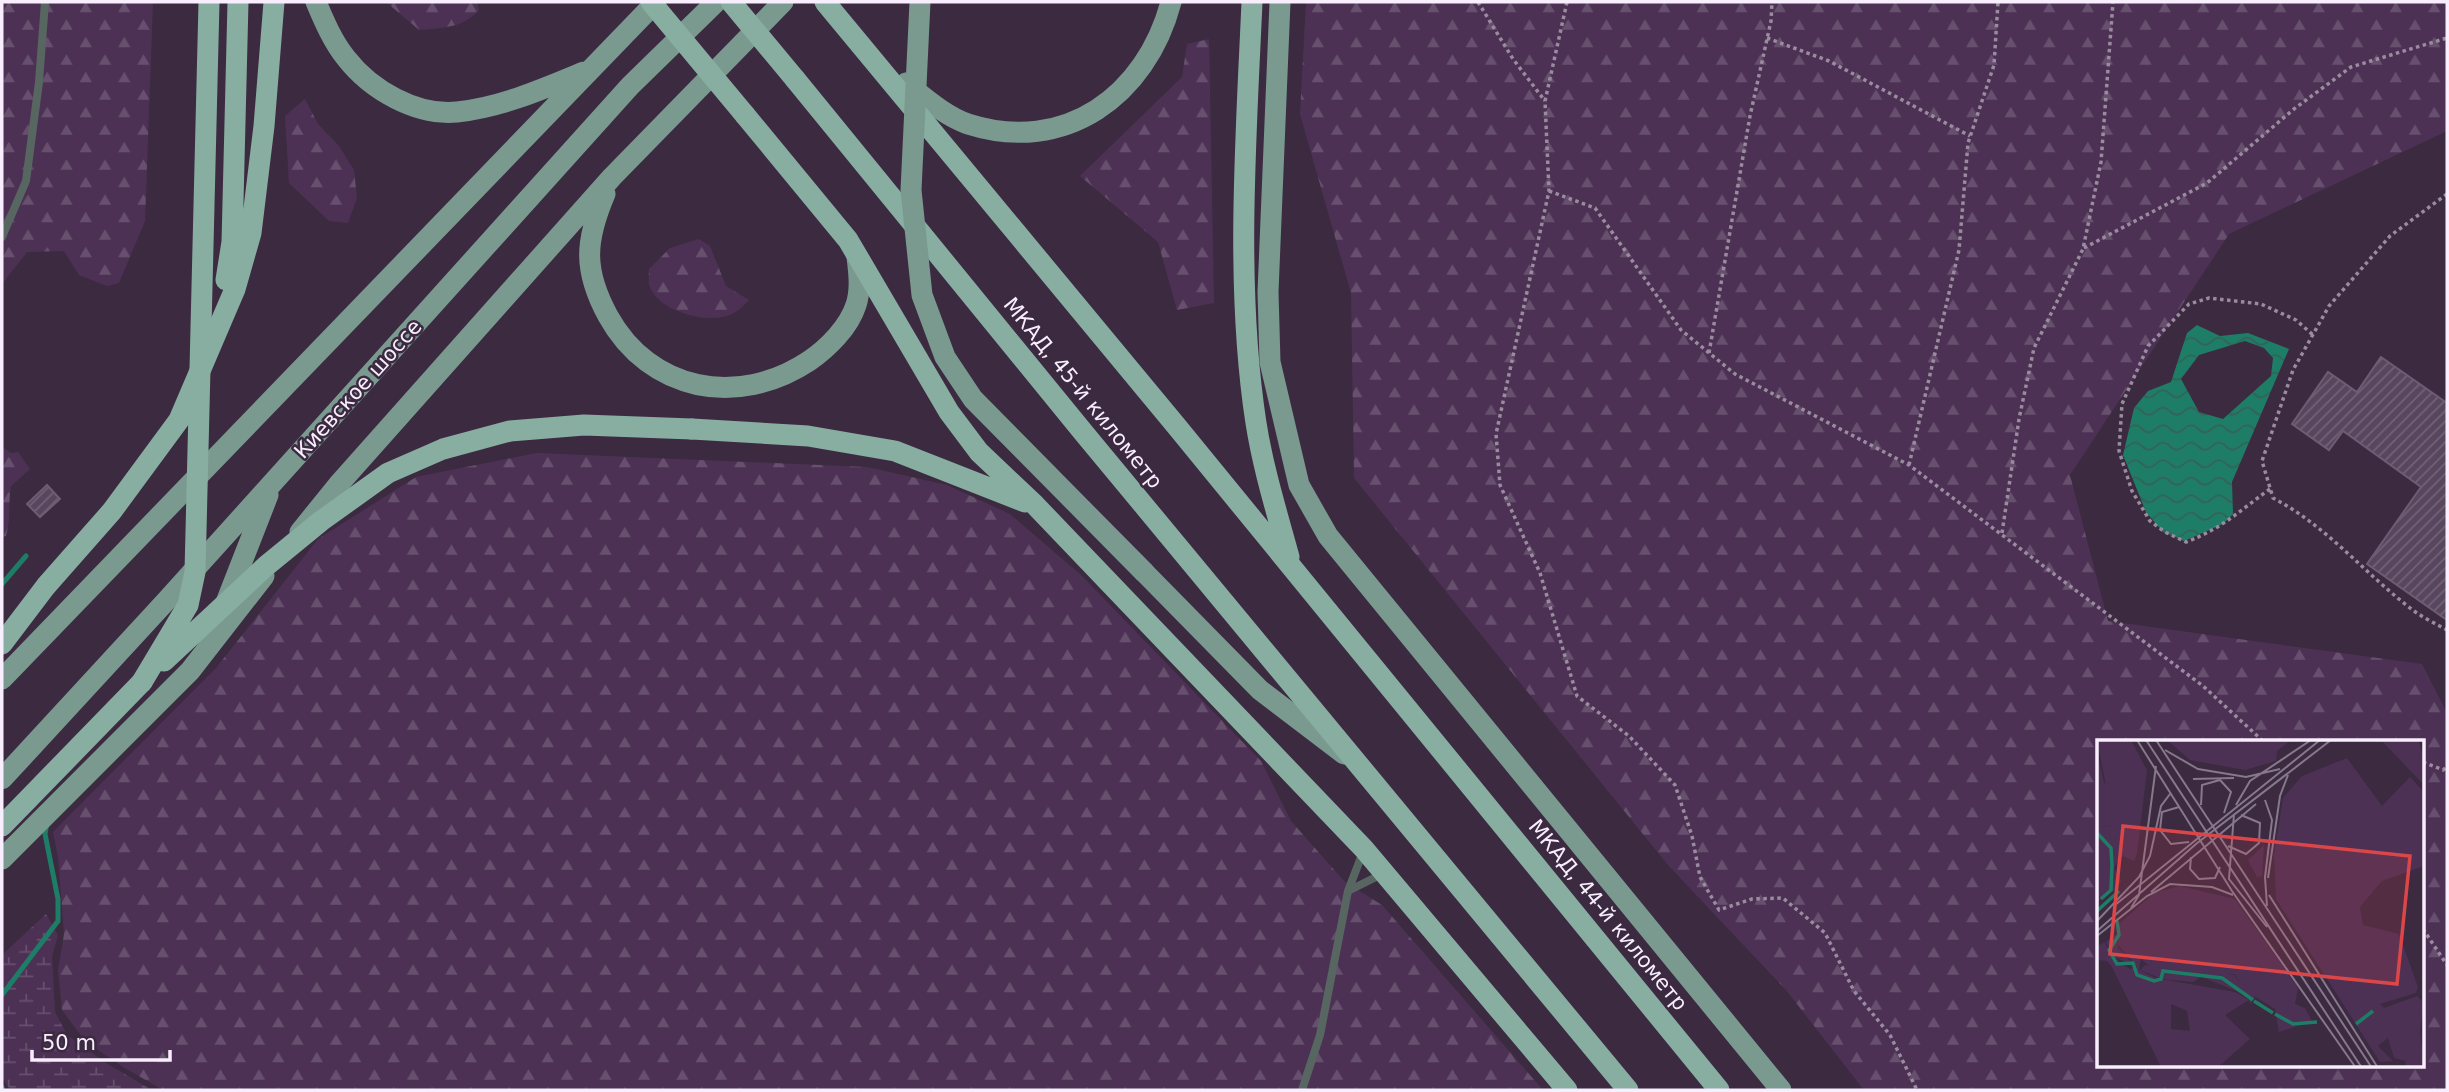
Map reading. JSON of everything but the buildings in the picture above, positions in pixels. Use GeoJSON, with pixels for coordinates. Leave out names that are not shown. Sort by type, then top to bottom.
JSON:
{"type":"FeatureCollection","features":[{"type":"Feature","properties":{"kind":"highway"},"geometry":{"type":"LineString","coordinates":[[142,682],[188,605],[195,572],[209,2]]}},
{"type":"Feature","properties":{"kind":"highway"},"geometry":{"type":"LineString","coordinates":[[212,340],[223,298],[232,242],[238,2]]}},
{"type":"Feature","properties":{"kind":"highway"},"geometry":{"type":"LineString","coordinates":[[2,644],[46,586],[112,511],[179,420],[235,289],[251,233],[264,125],[274,2]]}},
{"type":"Feature","properties":{"kind":"highway"},"geometry":{"type":"LineString","coordinates":[[653,2],[848,240],[948,412],[979,452],[1035,505],[1364,849],[1567,1090]]}},
{"type":"Feature","properties":{"kind":"highway","name":"МКАД, 45-й километр"},"geometry":{"type":"LineString","coordinates":[[731,2],[1628,1090]]}},
{"type":"Feature","properties":{"kind":"highway"},"geometry":{"type":"LineString","coordinates":[[825,2],[1291,566]]}},
{"type":"Feature","properties":{"kind":"highway"},"geometry":{"type":"LineString","coordinates":[[1252,2],[1245,306],[1256,423],[1267,478],[1291,566]]}},
{"type":"Feature","properties":{"kind":"highway"},"geometry":{"type":"LineString","coordinates":[[2,826],[142,682],[266,566],[321,521],[388,473],[443,449],[510,431],[584,425],[808,436],[895,451],[1035,505]]}},
{"type":"Feature","properties":{"kind":"highway","name":"МКАД, 44-й километр"},"geometry":{"type":"LineString","coordinates":[[1291,566],[1718,1090]]}},
{"type":"Feature","properties":{"kind":"main road"},"geometry":{"type":"LineString","coordinates":[[316,2],[330,33],[346,58],[370,83],[395,99],[424,108],[454,112],[494,106],[592,68]]}},
{"type":"Feature","properties":{"kind":"main road"},"geometry":{"type":"LineString","coordinates":[[2,679],[653,2]]}},
{"type":"Feature","properties":{"kind":"main road","name":"Киевское шоссе"},"geometry":{"type":"LineString","coordinates":[[2,779],[630,86],[716,2]]}},
{"type":"Feature","properties":{"kind":"main road"},"geometry":{"type":"LineString","coordinates":[[2,859],[190,671],[338,485],[612,177],[783,2]]}},
{"type":"Feature","properties":{"kind":"main road"},"geometry":{"type":"LineString","coordinates":[[920,2],[911,190],[922,295],[945,357],[973,399],[1260,690],[1363,768]]}},
{"type":"Feature","properties":{"kind":"main road"},"geometry":{"type":"LineString","coordinates":[[848,30],[898,77],[934,106],[966,123],[996,131],[1028,133],[1058,129],[1090,116],[1113,100],[1132,79],[1152,48],[1166,22],[1171,2]]}},
{"type":"Feature","properties":{"kind":"main road"},"geometry":{"type":"LineString","coordinates":[[1280,2],[1268,292],[1270,362],[1299,485],[1328,536],[1781,1090]]}},
{"type":"Feature","properties":{"kind":"main road"},"geometry":{"type":"LineString","coordinates":[[612,177],[594,220],[588,249],[596,287],[617,331],[638,355],[661,372],[689,383],[724,388],[758,384],[789,374],[818,355],[842,331],[856,305],[860,279],[857,257]]}},
{"type":"Feature","properties":{"kind":"main road"},"geometry":{"type":"LineString","coordinates":[[211,643],[272,484]]}},
{"type":"Feature","properties":{"kind":"lane"},"geometry":{"type":"LineString","coordinates":[[2,237],[26,181],[39,82],[45,2]]}},
{"type":"Feature","properties":{"kind":"lane"},"geometry":{"type":"LineString","coordinates":[[1302,1090],[1320,1035],[1348,891],[1364,849]]}},
{"type":"Feature","properties":{"kind":"lane"},"geometry":{"type":"LineString","coordinates":[[1348,891],[1385,873]]}},
{"type":"Feature","properties":{"kind":"path"},"geometry":{"type":"LineString","coordinates":[[1478,2],[1513,59],[1545,101]]}},
{"type":"Feature","properties":{"kind":"path"},"geometry":{"type":"LineString","coordinates":[[1567,2],[1545,101],[1549,191],[1496,434],[1500,485],[1540,573],[1577,696],[1629,736],[1675,785],[1692,836],[1700,877],[1719,910],[1752,898],[1783,898],[1825,933],[1854,991],[1891,1035],[1917,1090]]}},
{"type":"Feature","properties":{"kind":"path"},"geometry":{"type":"LineString","coordinates":[[1709,353],[1750,116],[1768,38],[1772,2]]}},
{"type":"Feature","properties":{"kind":"path"},"geometry":{"type":"LineString","coordinates":[[1909,466],[1959,250],[1970,137],[1994,65],[1998,2]]}},
{"type":"Feature","properties":{"kind":"path"},"geometry":{"type":"LineString","coordinates":[[2002,533],[2019,419],[2034,348],[2083,248],[2101,162],[2113,2]]}},
{"type":"Feature","properties":{"kind":"path"},"geometry":{"type":"LineString","coordinates":[[1768,38],[1829,61],[1970,137]]}},
{"type":"Feature","properties":{"kind":"path"},"geometry":{"type":"LineString","coordinates":[[2083,248],[2207,183],[2294,109],[2351,67],[2447,38]]}},
{"type":"Feature","properties":{"kind":"path"},"geometry":{"type":"LineString","coordinates":[[1549,191],[1595,208],[1681,330],[1735,374],[1909,466],[2203,686],[2262,740]]}},
{"type":"Feature","properties":{"kind":"path"},"geometry":{"type":"LineString","coordinates":[[2447,194],[2390,236],[2329,306],[2293,370],[2262,461],[2273,498],[2290,506],[2415,612],[2447,630]]}},
{"type":"Feature","properties":{"kind":"path"},"geometry":{"type":"LineString","coordinates":[[2270,488],[2234,518],[2210,533],[2186,542],[2165,533],[2150,521],[2129,481],[2119,451],[2122,404],[2148,346],[2189,304],[2209,298],[2261,304],[2296,320],[2313,335]]}},
{"type":"Feature","properties":{"kind":"path"},"geometry":{"type":"LineString","coordinates":[[2424,762],[2443,770],[2447,767]]}},
{"type":"Feature","properties":{"kind":"path"},"geometry":{"type":"LineString","coordinates":[[2424,930],[2447,965]]}},
{"type":"Feature","properties":{"kind":"green space"},"geometry":{"type":"Polygon","coordinates":[[[2,2],[153,2],[145,221],[119,283],[107,286],[79,275],[64,251],[27,252],[2,284],[2,2]]]}},
{"type":"Feature","properties":{"kind":"green space"},"geometry":{"type":"Polygon","coordinates":[[[386,2],[477,2],[479,10],[459,24],[419,30],[386,2]]]}},
{"type":"Feature","properties":{"kind":"green space"},"geometry":{"type":"Polygon","coordinates":[[[1306,2],[2447,2],[2447,131],[2229,234],[2070,475],[2108,621],[2422,664],[2447,713],[2447,1090],[1864,1090],[1786,990],[1668,865],[1354,478],[1351,293],[1300,114],[1306,2]]]}},
{"type":"Feature","properties":{"kind":"green space"},"geometry":{"type":"Polygon","coordinates":[[[1209,39],[1214,303],[1177,310],[1158,242],[1080,176],[1182,77],[1187,44],[1209,39]]]}},
{"type":"Feature","properties":{"kind":"green space"},"geometry":{"type":"Polygon","coordinates":[[[305,99],[318,124],[339,146],[354,170],[357,198],[348,223],[329,221],[289,183],[285,116],[305,99]]]}},
{"type":"Feature","properties":{"kind":"green space"},"geometry":{"type":"Polygon","coordinates":[[[699,239],[710,246],[726,286],[749,300],[730,315],[706,318],[682,313],[662,302],[649,285],[649,269],[670,248],[699,239]]]}},
{"type":"Feature","properties":{"kind":"green space"},"geometry":{"type":"Polygon","coordinates":[[[2,447],[11,453],[18,452],[30,469],[11,486],[8,530],[6,536],[2,537],[2,447]]]}},
{"type":"Feature","properties":{"kind":"green space"},"geometry":{"type":"Polygon","coordinates":[[[537,453],[867,467],[947,485],[1010,514],[1081,575],[1261,761],[1291,821],[1345,882],[1382,905],[1543,1090],[163,1090],[85,1041],[62,1010],[58,970],[64,934],[58,857],[53,832],[216,668],[318,539],[416,477],[537,453]]]}},
{"type":"Feature","properties":{"kind":"green space"},"geometry":{"type":"Polygon","coordinates":[[[46,914],[58,935],[52,957],[55,1012],[67,1035],[106,1063],[152,1090],[10,1090],[2,1077],[2,955],[46,914]]]}},
{"type":"Feature","properties":{"kind":"water"},"geometry":{"type":"Polygon","coordinates":[[[2197,325],[2220,336],[2248,333],[2289,349],[2232,482],[2233,514],[2223,524],[2184,541],[2163,532],[2146,512],[2123,455],[2134,408],[2148,391],[2171,382],[2187,333],[2197,325]],[[2245,341],[2199,355],[2181,379],[2199,412],[2223,419],[2271,376],[2273,358],[2264,348],[2245,341]]]}},
{"type":"Feature","properties":{"kind":"waterway"},"geometry":{"type":"LineString","coordinates":[[2,584],[26,556]]}},
{"type":"Feature","properties":{"kind":"waterway"},"geometry":{"type":"LineString","coordinates":[[2,995],[58,921],[58,899],[45,834],[47,823]]}}]}
